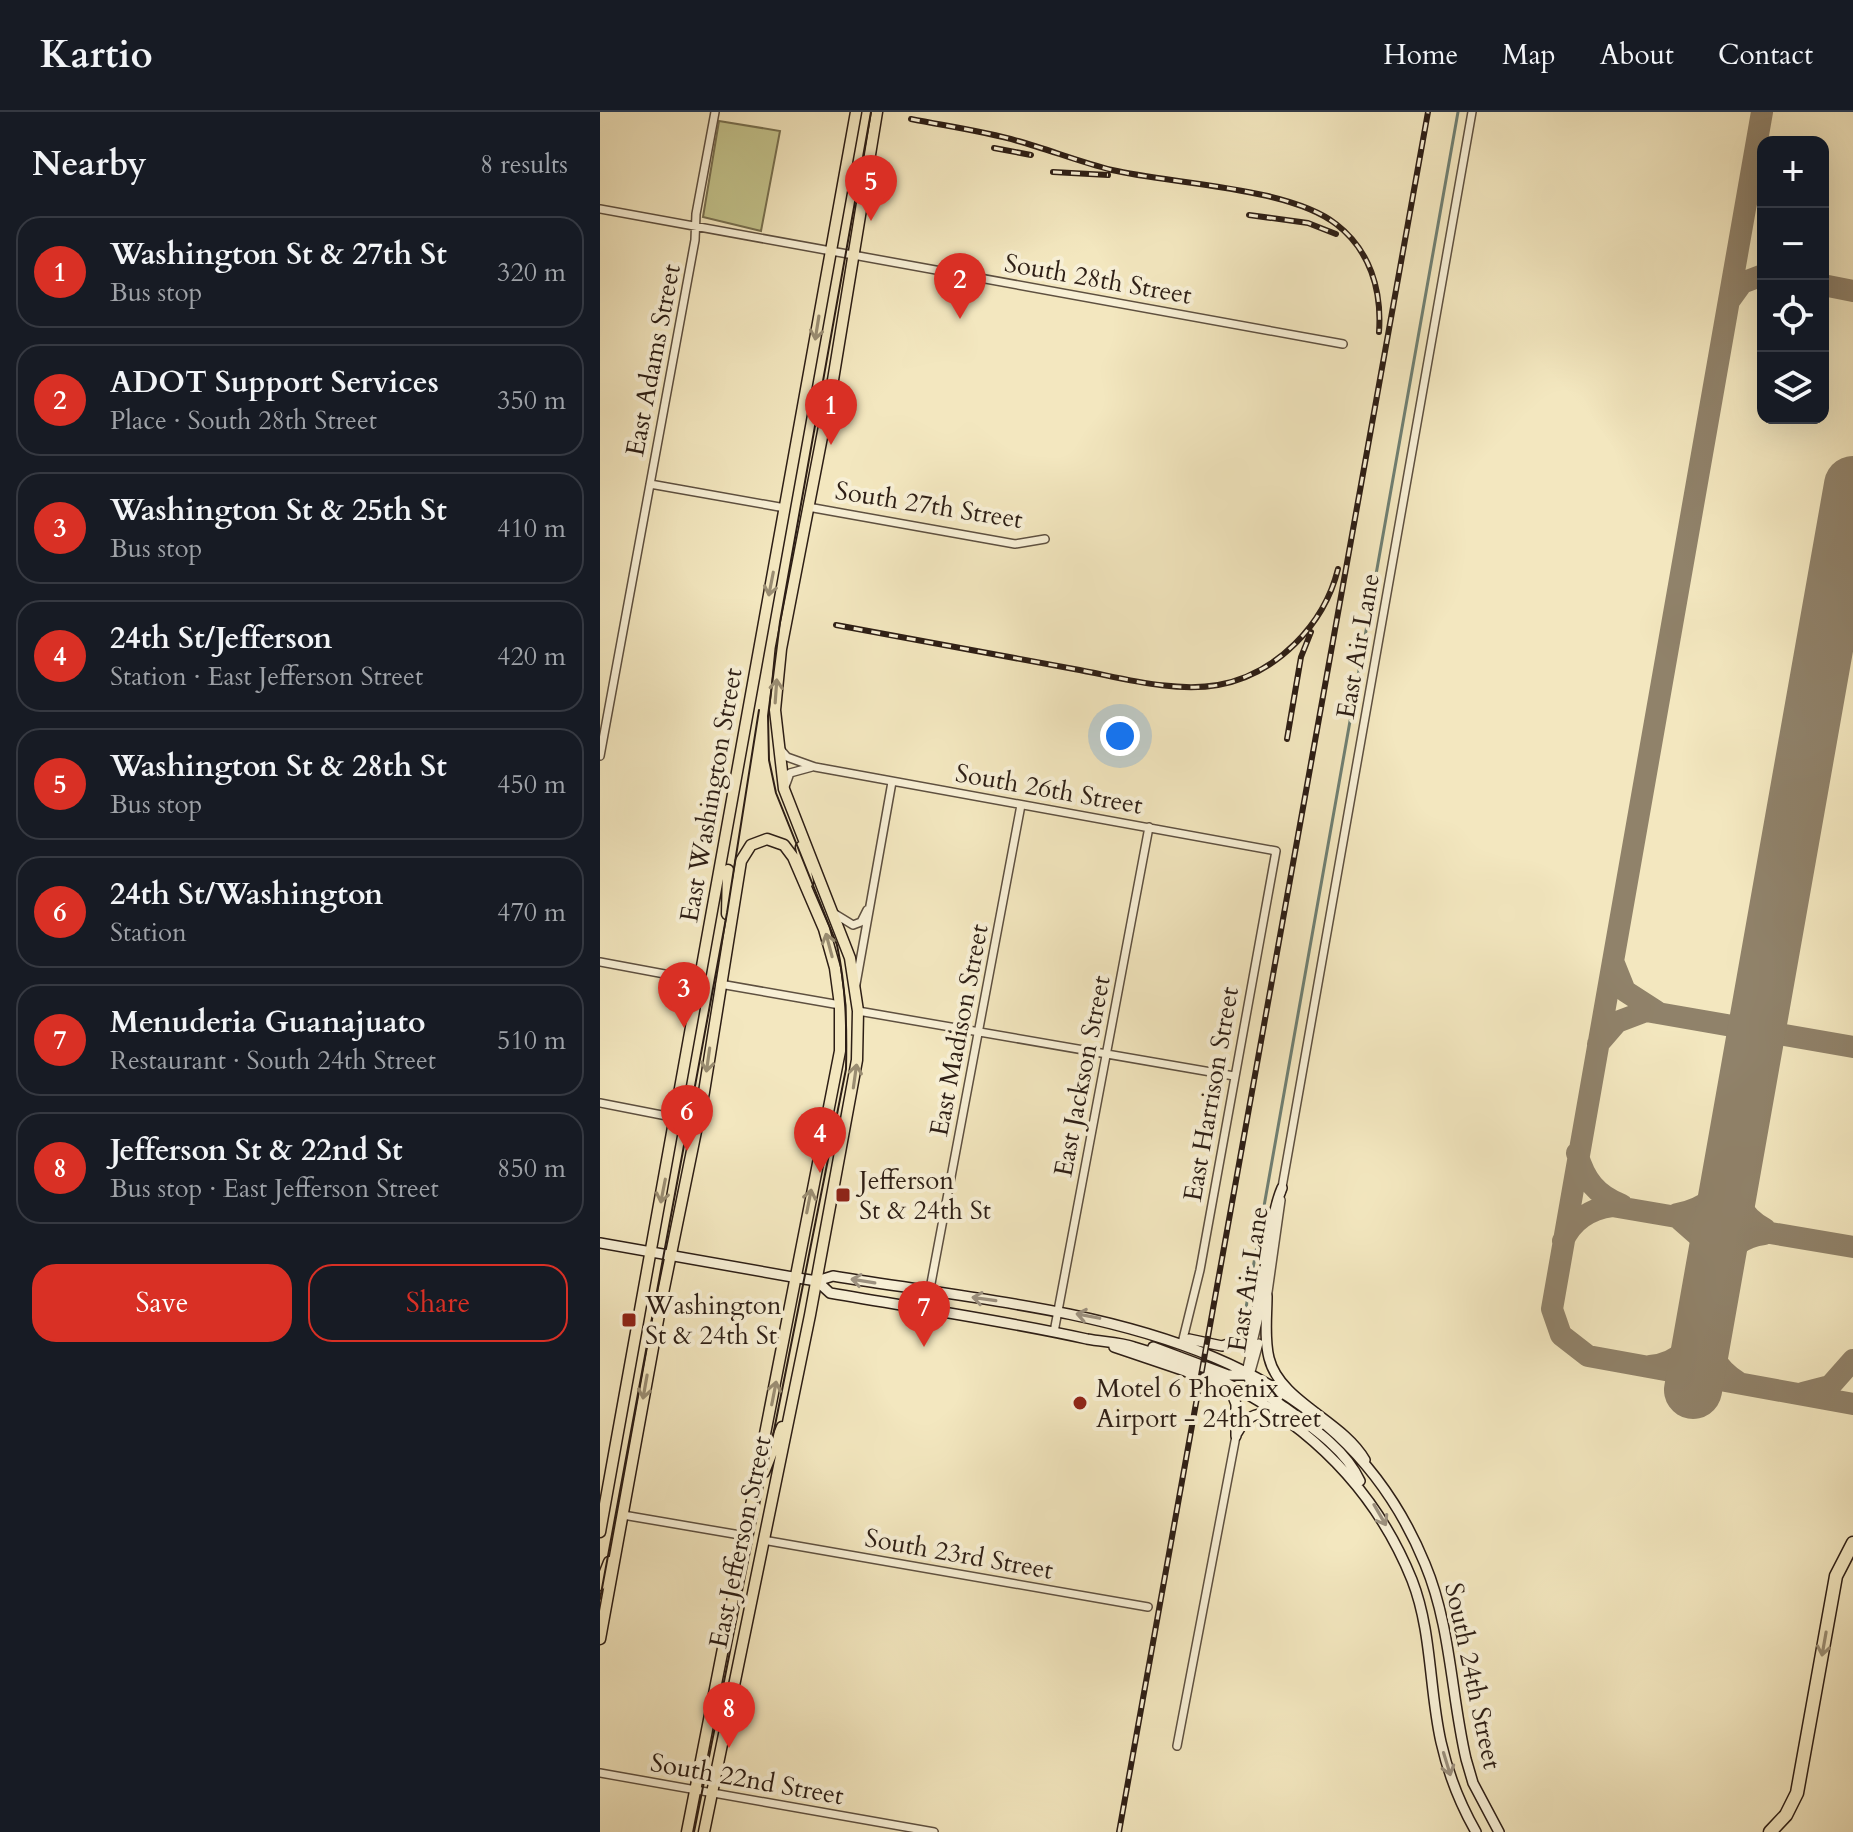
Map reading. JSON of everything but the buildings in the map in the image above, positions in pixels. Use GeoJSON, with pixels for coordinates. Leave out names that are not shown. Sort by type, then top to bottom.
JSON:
{"type":"FeatureCollection","features":[{"type":"Feature","properties":{"kind":"highway"},"geometry":{"type":"LineString","coordinates":[[1770,1832],[1786,1815],[1797,1793],[1836,1576],[1853,1543]]}},
{"type":"Feature","properties":{"kind":"main road","name":"East Washington Street"},"geometry":{"type":"LineString","coordinates":[[600,1532],[702,981],[856,112]]}},
{"type":"Feature","properties":{"kind":"main road"},"geometry":{"type":"LineString","coordinates":[[808,507],[877,112]]}},
{"type":"Feature","properties":{"kind":"main road","name":"East Jefferson Street"},"geometry":{"type":"LineString","coordinates":[[808,507],[775,692],[776,741],[784,805],[802,851],[810,896]]}},
{"type":"Feature","properties":{"kind":"main road"},"geometry":{"type":"LineString","coordinates":[[730,928],[726,892],[738,813],[737,785]]}},
{"type":"Feature","properties":{"kind":"main road","name":"East Jefferson Street"},"geometry":{"type":"LineString","coordinates":[[704,1832],[817,1281],[854,1082],[858,1011],[856,987],[835,914],[784,789]]}},
{"type":"Feature","properties":{"kind":"main road","name":"East Washington Street"},"geometry":{"type":"LineString","coordinates":[[600,1639],[704,1092],[743,855],[751,845],[767,839]]}},
{"type":"Feature","properties":{"kind":"main road","name":"East Jefferson Street"},"geometry":{"type":"LineString","coordinates":[[687,1832],[840,1051],[840,1005],[828,940],[789,850],[779,842],[767,839]]}},
{"type":"Feature","properties":{"kind":"main road"},"geometry":{"type":"LineString","coordinates":[[1183,1340],[1216,1347],[1237,1341],[1247,1332],[1256,1308],[1274,1207],[1282,1188]]}},
{"type":"Feature","properties":{"kind":"main road","name":"South 24th Street"},"geometry":{"type":"LineString","coordinates":[[600,1243],[795,1278],[817,1281],[833,1276],[1058,1310],[1183,1340],[1248,1374],[1322,1424],[1373,1474],[1401,1516],[1426,1566],[1438,1601],[1473,1783],[1499,1832]]}},
{"type":"Feature","properties":{"kind":"main road","name":"South 24th Street"},"geometry":{"type":"LineString","coordinates":[[817,1281],[830,1293],[1134,1347],[1202,1372],[1279,1415],[1332,1457],[1364,1490],[1399,1549],[1414,1585],[1423,1621],[1440,1740],[1453,1781],[1476,1832]]}},
{"type":"Feature","properties":{"kind":"main road"},"geometry":{"type":"LineString","coordinates":[[1267,1296],[1268,1349],[1276,1377],[1345,1434],[1373,1474]]}},
{"type":"Feature","properties":{"kind":"main road"},"geometry":{"type":"LineString","coordinates":[[1104,1343],[1185,1371],[1232,1394],[1236,1404],[1236,1436]]}},
{"type":"Feature","properties":{"kind":"main road"},"geometry":{"type":"LineString","coordinates":[[1134,1347],[1158,1348],[1228,1375],[1248,1374],[1256,1388],[1309,1425],[1343,1456],[1354,1469],[1364,1490]]}},
{"type":"Feature","properties":{"kind":"main road","name":"East Jefferson Street"},"geometry":{"type":"LineString","coordinates":[[754,1496],[792,1402]]}},
{"type":"Feature","properties":{"kind":"main road"},"geometry":{"type":"LineString","coordinates":[[1236,1436],[1254,1414],[1279,1415]]}},
{"type":"Feature","properties":{"kind":"main road","name":"East Washington Street"},"geometry":{"type":"LineString","coordinates":[[600,1585],[618,1537]]}},
{"type":"Feature","properties":{"kind":"street","name":"East Adams Street"},"geometry":{"type":"LineString","coordinates":[[600,756],[715,112]]}},
{"type":"Feature","properties":{"kind":"street","name":"East Air Lane"},"geometry":{"type":"LineString","coordinates":[[1248,1374],[1472,112]]}},
{"type":"Feature","properties":{"kind":"street","name":"South 28th Street"},"geometry":{"type":"LineString","coordinates":[[600,209],[1343,344]]}},
{"type":"Feature","properties":{"kind":"street"},"geometry":{"type":"LineString","coordinates":[[650,484],[785,508]]}},
{"type":"Feature","properties":{"kind":"street","name":"South 27th Street"},"geometry":{"type":"LineString","coordinates":[[808,507],[1015,544],[1045,539]]}},
{"type":"Feature","properties":{"kind":"street","name":"South 26th Street"},"geometry":{"type":"LineString","coordinates":[[776,741],[787,757],[815,767],[1276,851]]}},
{"type":"Feature","properties":{"kind":"street"},"geometry":{"type":"LineString","coordinates":[[784,789],[790,773],[815,767]]}},
{"type":"Feature","properties":{"kind":"street","name":"East Jefferson Street"},"geometry":{"type":"LineString","coordinates":[[856,987],[892,782]]}},
{"type":"Feature","properties":{"kind":"street","name":"East Madison Street"},"geometry":{"type":"LineString","coordinates":[[926,1310],[1021,805]]}},
{"type":"Feature","properties":{"kind":"street","name":"East Jackson Street"},"geometry":{"type":"LineString","coordinates":[[1054,1332],[1149,827]]}},
{"type":"Feature","properties":{"kind":"street","name":"East Harrison Street"},"geometry":{"type":"LineString","coordinates":[[1183,1340],[1200,1270],[1276,851]]}},
{"type":"Feature","properties":{"kind":"street"},"geometry":{"type":"LineString","coordinates":[[835,914],[847,924],[856,925],[864,919],[869,904]]}},
{"type":"Feature","properties":{"kind":"street"},"geometry":{"type":"LineString","coordinates":[[600,962],[702,981]]}},
{"type":"Feature","properties":{"kind":"street"},"geometry":{"type":"LineString","coordinates":[[720,984],[840,1005]]}},
{"type":"Feature","properties":{"kind":"street"},"geometry":{"type":"LineString","coordinates":[[858,1011],[1234,1076]]}},
{"type":"Feature","properties":{"kind":"street"},"geometry":{"type":"LineString","coordinates":[[600,1103],[677,1118]]}},
{"type":"Feature","properties":{"kind":"street","name":"East Air Lane"},"geometry":{"type":"LineString","coordinates":[[1248,1374],[1267,1296],[1282,1188]]}},
{"type":"Feature","properties":{"kind":"street"},"geometry":{"type":"LineString","coordinates":[[1177,1746],[1236,1436]]}},
{"type":"Feature","properties":{"kind":"street"},"geometry":{"type":"LineString","coordinates":[[623,1515],[746,1536]]}},
{"type":"Feature","properties":{"kind":"street","name":"South 23rd Street"},"geometry":{"type":"LineString","coordinates":[[763,1540],[1148,1607]]}},
{"type":"Feature","properties":{"kind":"street","name":"South 22nd Street"},"geometry":{"type":"LineString","coordinates":[[600,1773],[934,1832]]}},
{"type":"Feature","properties":{"kind":"green space"},"geometry":{"type":"Polygon","coordinates":[[[719,121],[780,131],[761,231],[703,217],[719,121]]]}},
{"type":"Feature","properties":{"kind":"waterway"},"geometry":{"type":"LineString","coordinates":[[1244,1319],[1458,112]]}},
{"type":"Feature","properties":{"kind":"taxiway"},"geometry":{"type":"LineString","coordinates":[[1762,112],[1552,1309],[1561,1335],[1588,1356],[1853,1404]]}},
{"type":"Feature","properties":{"kind":"taxiway"},"geometry":{"type":"LineString","coordinates":[[1729,301],[1742,283],[1757,277]]}},
{"type":"Feature","properties":{"kind":"taxiway"},"geometry":{"type":"LineString","coordinates":[[1829,286],[1853,291]]}},
{"type":"Feature","properties":{"kind":"taxiway"},"geometry":{"type":"LineString","coordinates":[[1613,961],[1625,991],[1656,1011]]}},
{"type":"Feature","properties":{"kind":"taxiway"},"geometry":{"type":"LineString","coordinates":[[1598,1044],[1617,1022],[1646,1011],[1853,1047]]}},
{"type":"Feature","properties":{"kind":"taxiway"},"geometry":{"type":"LineString","coordinates":[[1577,1153],[1593,1185],[1622,1205]]}},
{"type":"Feature","properties":{"kind":"taxiway"},"geometry":{"type":"LineString","coordinates":[[1733,1166],[1739,1203],[1749,1217],[1765,1229]]}},
{"type":"Feature","properties":{"kind":"taxiway"},"geometry":{"type":"LineString","coordinates":[[1677,1214],[1705,1204],[1723,1185],[1732,1167]]}},
{"type":"Feature","properties":{"kind":"taxiway"},"geometry":{"type":"LineString","coordinates":[[1563,1241],[1583,1217],[1612,1206],[1853,1247]]}},
{"type":"Feature","properties":{"kind":"taxiway"},"geometry":{"type":"LineString","coordinates":[[1677,1217],[1702,1239],[1713,1278]]}},
{"type":"Feature","properties":{"kind":"taxiway"},"geometry":{"type":"LineString","coordinates":[[1713,1278],[1732,1248],[1746,1239],[1764,1234]]}},
{"type":"Feature","properties":{"kind":"taxiway"},"geometry":{"type":"LineString","coordinates":[[1650,1366],[1679,1356],[1698,1334],[1706,1314]]}},
{"type":"Feature","properties":{"kind":"taxiway"},"geometry":{"type":"LineString","coordinates":[[1706,1321],[1707,1340],[1713,1356],[1723,1370],[1738,1382]]}},
{"type":"Feature","properties":{"kind":"taxiway"},"geometry":{"type":"LineString","coordinates":[[1803,1393],[1830,1386],[1853,1360]]}},
{"type":"Feature","properties":{"kind":"runway"},"geometry":{"type":"LineString","coordinates":[[1693,1390],[1853,485]]}},
{"type":"Feature","properties":{"kind":"tram line"},"geometry":{"type":"LineString","coordinates":[[694,1832],[846,1069],[845,1007],[837,945],[776,793],[769,760],[768,716],[780,622],[871,112]]}},
{"type":"Feature","properties":{"kind":"tram line"},"geometry":{"type":"LineString","coordinates":[[600,1599],[727,913],[759,710]]}},
{"type":"Feature","properties":{"kind":"railway"},"geometry":{"type":"LineString","coordinates":[[1119,1832],[1428,112]]}},
{"type":"Feature","properties":{"kind":"railway"},"geometry":{"type":"LineString","coordinates":[[911,119],[1005,137],[1112,170],[1260,194],[1315,212],[1348,234],[1365,259],[1376,286],[1379,332]]}},
{"type":"Feature","properties":{"kind":"railway"},"geometry":{"type":"LineString","coordinates":[[994,148],[1031,155]]}},
{"type":"Feature","properties":{"kind":"railway"},"geometry":{"type":"LineString","coordinates":[[1053,172],[1108,175]]}},
{"type":"Feature","properties":{"kind":"railway"},"geometry":{"type":"LineString","coordinates":[[1249,215],[1308,223],[1336,234]]}},
{"type":"Feature","properties":{"kind":"railway"},"geometry":{"type":"LineString","coordinates":[[836,625],[1146,683],[1182,687],[1218,685],[1260,670],[1295,644],[1322,609],[1338,569]]}},
{"type":"Feature","properties":{"kind":"railway"},"geometry":{"type":"LineString","coordinates":[[1287,739],[1301,657],[1311,632]]}},
{"type":"Feature","properties":{"kind":"place","name":"Washington St & 28th St"},"geometry":{"type":"Point","coordinates":[871,221]}},
{"type":"Feature","properties":{"kind":"place","name":"ADOT Support Services"},"geometry":{"type":"Point","coordinates":[960,319]}},
{"type":"Feature","properties":{"kind":"place","name":"Washington St & 27th St"},"geometry":{"type":"Point","coordinates":[831,445]}},
{"type":"Feature","properties":{"kind":"place","name":"Washington St & 25th St"},"geometry":{"type":"Point","coordinates":[684,1028]}},
{"type":"Feature","properties":{"kind":"place","name":"24th St/Washington"},"geometry":{"type":"Point","coordinates":[687,1151]}},
{"type":"Feature","properties":{"kind":"place","name":"24th St/Jefferson"},"geometry":{"type":"Point","coordinates":[820,1173]}},
{"type":"Feature","properties":{"kind":"place","name":"Jefferson St & 24th St"},"geometry":{"type":"Point","coordinates":[843,1195]}},
{"type":"Feature","properties":{"kind":"place","name":"Washington St & 24th St"},"geometry":{"type":"Point","coordinates":[629,1320]}},
{"type":"Feature","properties":{"kind":"place","name":"Menuderia Guanajuato"},"geometry":{"type":"Point","coordinates":[924,1347]}},
{"type":"Feature","properties":{"kind":"place","name":"Motel 6 Phoenix Airport - 24th Street"},"geometry":{"type":"Point","coordinates":[1080,1403]}},
{"type":"Feature","properties":{"kind":"place","name":"Jefferson St & 22nd St"},"geometry":{"type":"Point","coordinates":[729,1748]}}]}
